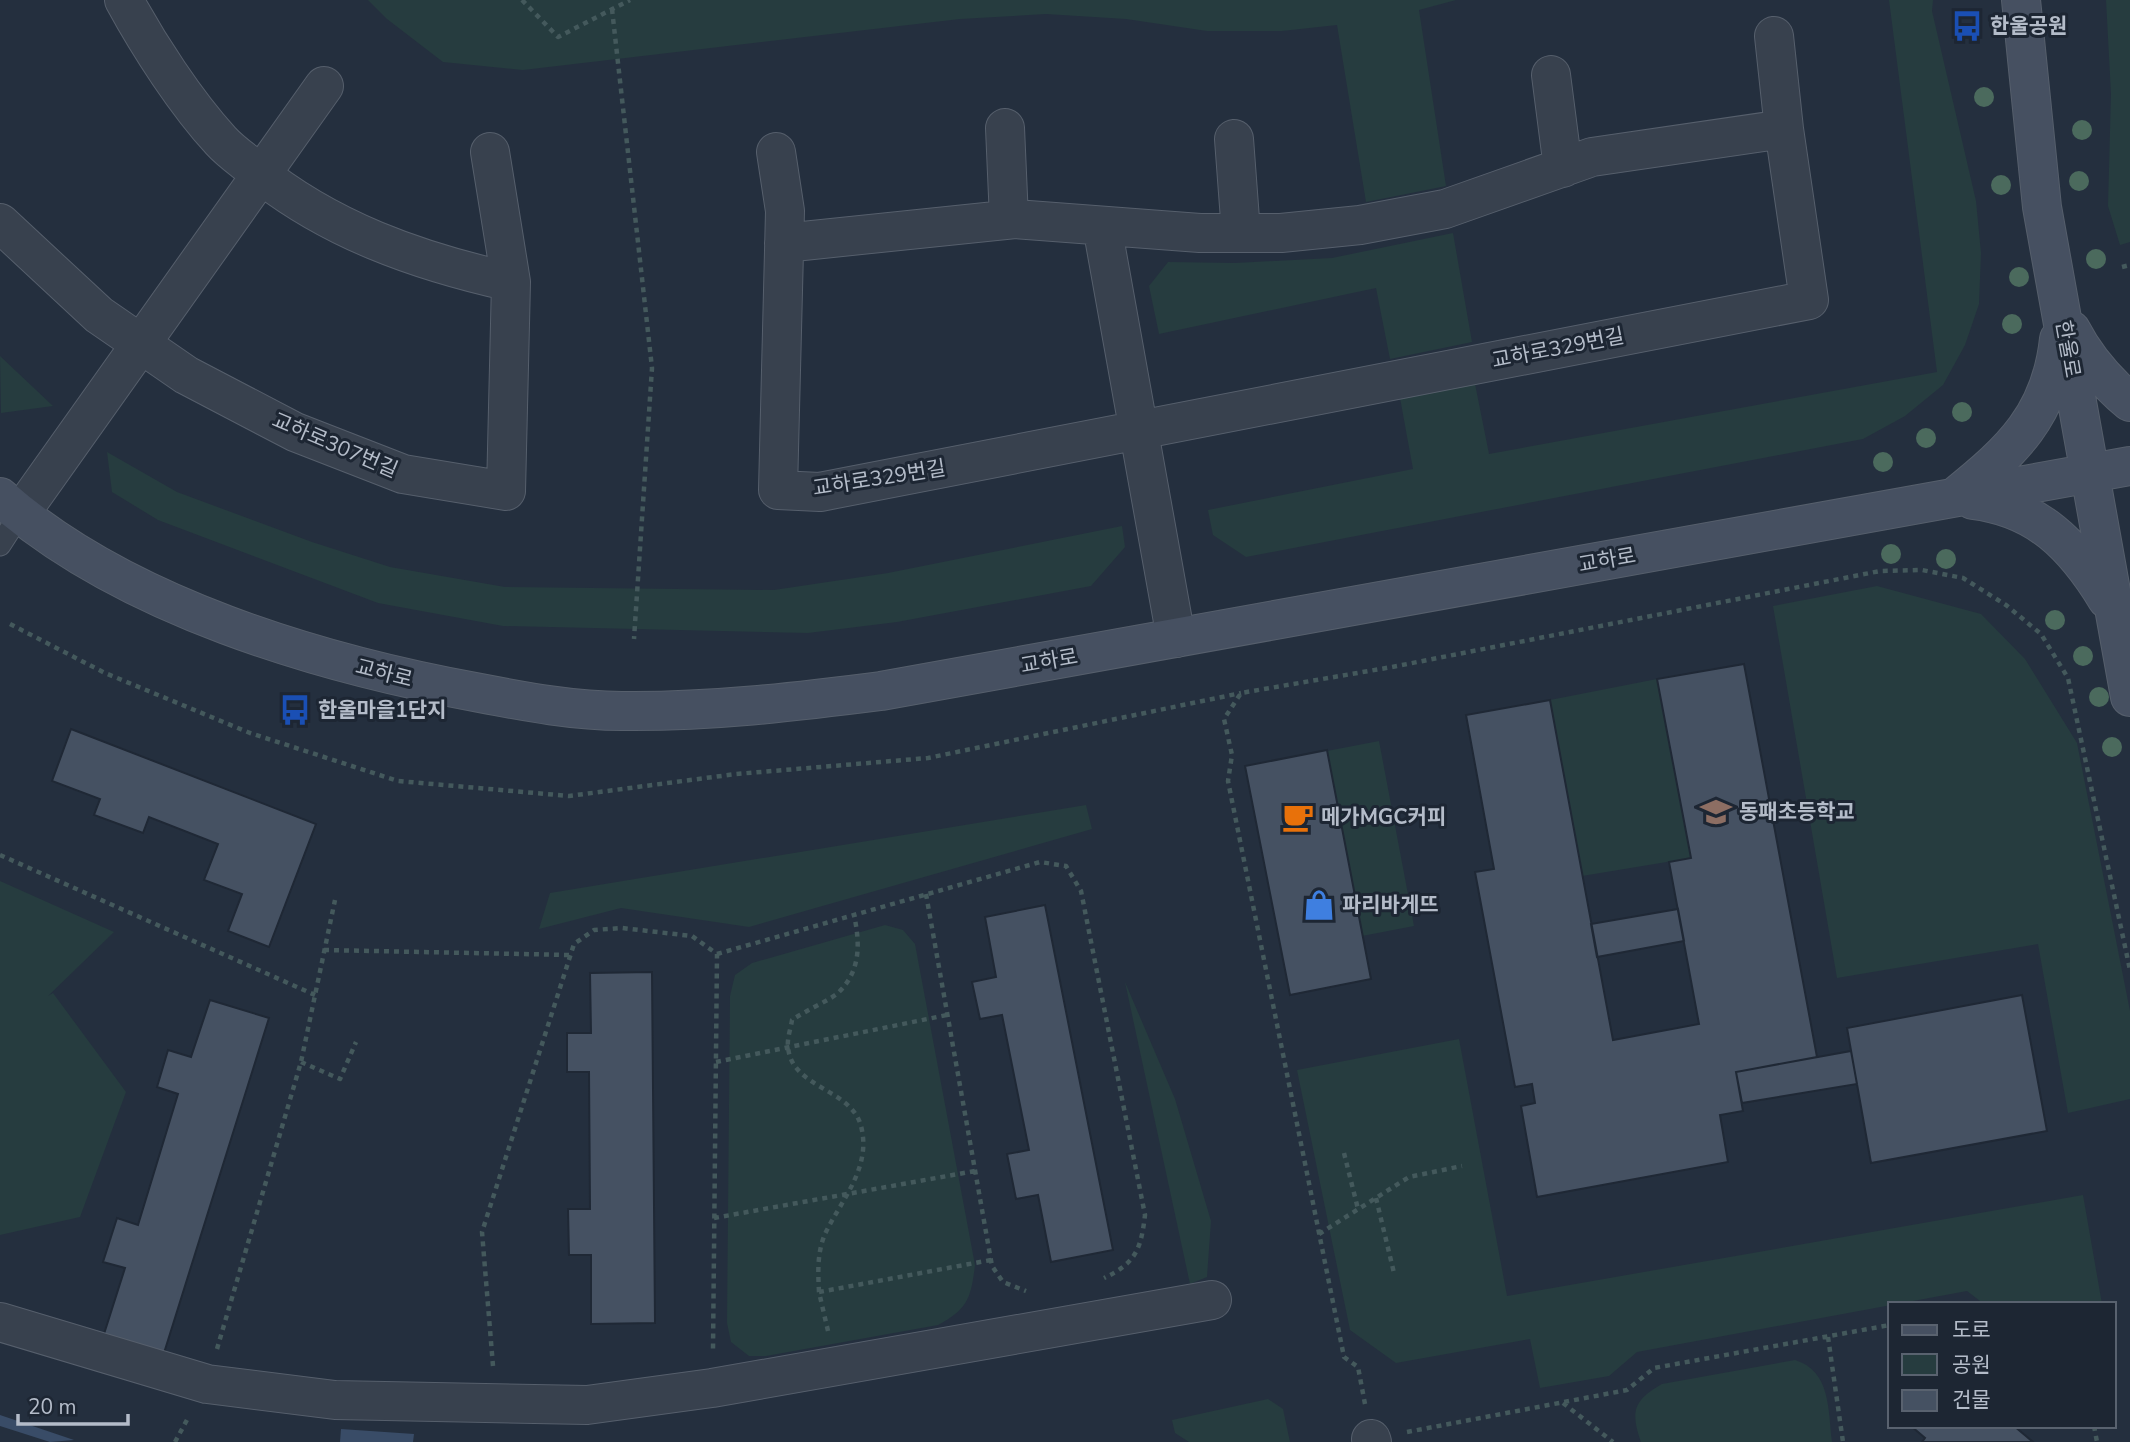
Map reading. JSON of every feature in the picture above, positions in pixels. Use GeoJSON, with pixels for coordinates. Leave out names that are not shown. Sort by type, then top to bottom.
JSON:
{"type":"FeatureCollection","features":[{"type":"Feature","properties":{"kind":"street"},"geometry":{"type":"LineString","coordinates":[[124,0],[144,37],[222,142],[283,192],[354,232],[441,267],[511,282]]}},
{"type":"Feature","properties":{"kind":"street","name":"한울로"},"geometry":{"type":"LineString","coordinates":[[2021,0],[2042,207],[2130,696]]}},
{"type":"Feature","properties":{"kind":"street","name":"교하로329번길"},"geometry":{"type":"LineString","coordinates":[[776,152],[785,211],[778,490],[820,492],[1809,300],[1784,129],[1774,36]]}},
{"type":"Feature","properties":{"kind":"street"},"geometry":{"type":"LineString","coordinates":[[1551,75],[1563,168]]}},
{"type":"Feature","properties":{"kind":"street"},"geometry":{"type":"LineString","coordinates":[[7,519],[142,344],[324,86]]}},
{"type":"Feature","properties":{"kind":"street"},"geometry":{"type":"LineString","coordinates":[[1005,128],[1009,219]]}},
{"type":"Feature","properties":{"kind":"street"},"geometry":{"type":"LineString","coordinates":[[784,243],[1009,219],[1200,233],[1360,225],[1445,209],[1592,157],[1784,129]]}},
{"type":"Feature","properties":{"kind":"street"},"geometry":{"type":"LineString","coordinates":[[1234,139],[1241,233]]}},
{"type":"Feature","properties":{"kind":"street","name":"교하로307번길"},"geometry":{"type":"LineString","coordinates":[[0,223],[99,314],[186,376],[295,432],[403,474],[506,491],[511,282],[490,152]]}},
{"type":"Feature","properties":{"kind":"street"},"geometry":{"type":"LineString","coordinates":[[1102,226],[1176,638]]}},
{"type":"Feature","properties":{"kind":"street"},"geometry":{"type":"LineString","coordinates":[[2062,313],[2084,355],[2113,388],[2130,402]]}},
{"type":"Feature","properties":{"kind":"street"},"geometry":{"type":"LineString","coordinates":[[1954,498],[2022,438],[2044,401],[2057,362],[2062,313]]}},
{"type":"Feature","properties":{"kind":"street","name":"교하로"},"geometry":{"type":"LineString","coordinates":[[7,519],[111,574],[240,628],[318,656],[425,683],[545,704],[620,711],[721,708],[881,691],[2130,466]]}},
{"type":"Feature","properties":{"kind":"street"},"geometry":{"type":"LineString","coordinates":[[1954,498],[2001,503],[2031,517],[2069,547],[2090,571],[2115,612]]}},
{"type":"Feature","properties":{"kind":"street"},"geometry":{"type":"LineString","coordinates":[[2115,612],[2124,560],[2130,547]]}},
{"type":"Feature","properties":{"kind":"street"},"geometry":{"type":"LineString","coordinates":[[0,1322],[207,1384],[335,1400],[587,1405],[712,1388],[1212,1300]]}},
{"type":"Feature","properties":{"kind":"path"},"geometry":{"type":"LineString","coordinates":[[522,0],[558,37],[629,0]]}},
{"type":"Feature","properties":{"kind":"path"},"geometry":{"type":"LineString","coordinates":[[612,9],[652,368],[634,639]]}},
{"type":"Feature","properties":{"kind":"path"},"geometry":{"type":"LineString","coordinates":[[2122,267],[2130,265]]}},
{"type":"Feature","properties":{"kind":"path"},"geometry":{"type":"LineString","coordinates":[[1888,1325],[1654,1368],[1627,1390],[1371,1441],[1358,1367],[1344,1357],[1228,780],[1232,755],[1224,719],[1241,693],[1392,667],[1880,571],[1922,570],[1963,578],[2006,605],[2041,634],[2068,678],[2130,970]]}},
{"type":"Feature","properties":{"kind":"path"},"geometry":{"type":"LineString","coordinates":[[0,855],[315,995]]}},
{"type":"Feature","properties":{"kind":"path"},"geometry":{"type":"LineString","coordinates":[[717,954],[1040,862],[1066,866],[1082,891],[1145,1215],[1142,1242],[1128,1266],[1105,1278],[1091,1280]]}},
{"type":"Feature","properties":{"kind":"path"},"geometry":{"type":"LineString","coordinates":[[926,894],[991,1259],[1003,1282],[1023,1292],[1037,1289]]}},
{"type":"Feature","properties":{"kind":"path"},"geometry":{"type":"LineString","coordinates":[[207,1384],[301,1062],[335,900]]}},
{"type":"Feature","properties":{"kind":"path"},"geometry":{"type":"LineString","coordinates":[[836,1366],[819,1292],[817,1263],[825,1234],[850,1194],[861,1157],[861,1125],[842,1098],[815,1085],[795,1066],[788,1047],[792,1020],[812,1005],[838,994],[855,969],[860,942],[854,915]]}},
{"type":"Feature","properties":{"kind":"path"},"geometry":{"type":"LineString","coordinates":[[496,1405],[482,1232],[574,944],[594,930],[622,928],[692,936],[717,954]]}},
{"type":"Feature","properties":{"kind":"path"},"geometry":{"type":"LineString","coordinates":[[324,950],[570,955]]}},
{"type":"Feature","properties":{"kind":"path"},"geometry":{"type":"LineString","coordinates":[[712,1388],[717,954]]}},
{"type":"Feature","properties":{"kind":"path"},"geometry":{"type":"LineString","coordinates":[[716,1062],[947,1015]]}},
{"type":"Feature","properties":{"kind":"path"},"geometry":{"type":"LineString","coordinates":[[301,1062],[340,1079],[356,1042]]}},
{"type":"Feature","properties":{"kind":"path"},"geometry":{"type":"LineString","coordinates":[[1344,1153],[1358,1209]]}},
{"type":"Feature","properties":{"kind":"path"},"geometry":{"type":"LineString","coordinates":[[1319,1234],[1409,1177],[1462,1166]]}},
{"type":"Feature","properties":{"kind":"path"},"geometry":{"type":"LineString","coordinates":[[714,1218],[975,1171]]}},
{"type":"Feature","properties":{"kind":"path"},"geometry":{"type":"LineString","coordinates":[[1376,1198],[1394,1273]]}},
{"type":"Feature","properties":{"kind":"path"},"geometry":{"type":"LineString","coordinates":[[819,1292],[991,1259]]}},
{"type":"Feature","properties":{"kind":"path"},"geometry":{"type":"LineString","coordinates":[[1828,1337],[1843,1442]]}},
{"type":"Feature","properties":{"kind":"path"},"geometry":{"type":"LineString","coordinates":[[1563,1403],[1613,1442]]}},
{"type":"Feature","properties":{"kind":"green space"},"geometry":{"type":"Polygon","coordinates":[[[368,0],[1456,0],[1419,10],[1446,186],[1366,202],[1337,25],[1282,31],[1207,31],[1126,19],[1046,14],[960,19],[523,70],[443,62],[387,19],[368,0]]]}},
{"type":"Feature","properties":{"kind":"green space"},"geometry":{"type":"Polygon","coordinates":[[[1889,0],[1933,0],[1932,11],[1976,201],[1981,253],[1979,304],[1965,345],[1943,385],[1905,416],[1863,439],[1246,557],[1213,535],[1208,510],[1413,469],[1400,398],[1475,384],[1489,454],[1937,372],[1889,0]]]}},
{"type":"Feature","properties":{"kind":"green space"},"geometry":{"type":"Polygon","coordinates":[[[2106,0],[2130,0],[2130,242],[2120,245],[2108,206],[2111,94],[2106,0]]]}},
{"type":"Feature","properties":{"kind":"green space"},"geometry":{"type":"Polygon","coordinates":[[[1453,233],[1472,342],[1390,359],[1376,288],[1159,334],[1149,286],[1168,262],[1235,263],[1332,258],[1453,233]]]}},
{"type":"Feature","properties":{"kind":"green space"},"geometry":{"type":"Polygon","coordinates":[[[0,356],[53,406],[1,413],[0,356]]]}},
{"type":"Feature","properties":{"kind":"green space"},"geometry":{"type":"Polygon","coordinates":[[[107,452],[177,492],[312,542],[390,567],[505,587],[774,590],[888,573],[1122,526],[1125,547],[1091,586],[897,622],[808,633],[503,626],[378,603],[158,520],[112,492],[107,452]]]}},
{"type":"Feature","properties":{"kind":"green space"},"geometry":{"type":"Polygon","coordinates":[[[1877,586],[1981,614],[2025,659],[2077,743],[2130,1011],[2130,1099],[2068,1113],[2038,944],[1837,978],[1773,606],[1877,586]]]}},
{"type":"Feature","properties":{"kind":"green space"},"geometry":{"type":"Polygon","coordinates":[[[1657,679],[1691,858],[1582,876],[1550,700],[1657,679]]]}},
{"type":"Feature","properties":{"kind":"green space"},"geometry":{"type":"Polygon","coordinates":[[[1379,741],[1414,926],[1362,936],[1327,751],[1379,741]]]}},
{"type":"Feature","properties":{"kind":"green space"},"geometry":{"type":"Polygon","coordinates":[[[1086,805],[1092,829],[749,927],[621,908],[539,929],[550,893],[1086,805]]]}},
{"type":"Feature","properties":{"kind":"green space"},"geometry":{"type":"Polygon","coordinates":[[[0,881],[114,932],[48,996],[53,993],[126,1092],[80,1217],[0,1235],[0,881]]]}},
{"type":"Feature","properties":{"kind":"green space"},"geometry":{"type":"Polygon","coordinates":[[[885,925],[903,930],[915,944],[975,1265],[972,1286],[962,1308],[938,1325],[766,1356],[749,1356],[731,1342],[727,1323],[730,996],[735,975],[752,963],[885,925]]]}},
{"type":"Feature","properties":{"kind":"green space"},"geometry":{"type":"Polygon","coordinates":[[[1125,982],[1175,1099],[1211,1221],[1207,1277],[1190,1284],[1125,982]]]}},
{"type":"Feature","properties":{"kind":"green space"},"geometry":{"type":"Polygon","coordinates":[[[1459,1039],[1507,1296],[2083,1195],[2102,1302],[1981,1302],[1967,1291],[1907,1302],[1888,1302],[1888,1306],[1637,1352],[1609,1376],[1540,1388],[1530,1339],[1396,1363],[1350,1330],[1297,1070],[1459,1039]]]}},
{"type":"Feature","properties":{"kind":"green space"},"geometry":{"type":"Polygon","coordinates":[[[1795,1360],[1807,1365],[1815,1373],[1826,1393],[1832,1442],[1641,1442],[1635,1414],[1637,1407],[1645,1395],[1662,1384],[1795,1360]]]}},
{"type":"Feature","properties":{"kind":"green space"},"geometry":{"type":"Polygon","coordinates":[[[1268,1399],[1283,1409],[1290,1442],[1189,1442],[1175,1433],[1172,1420],[1268,1399]]]}},
{"type":"Feature","properties":{"kind":"water"},"geometry":{"type":"Polygon","coordinates":[[[0,1415],[74,1440],[50,1442],[0,1426],[0,1415]]]}},
{"type":"Feature","properties":{"kind":"water"},"geometry":{"type":"Polygon","coordinates":[[[341,1429],[414,1434],[413,1442],[340,1442],[341,1429]]]}},
{"type":"Feature","properties":{"kind":"building"},"geometry":{"type":"Polygon","coordinates":[[[1744,664],[1817,1057],[1736,1072],[1743,1111],[1720,1115],[1728,1162],[1537,1197],[1521,1106],[1535,1103],[1532,1084],[1515,1087],[1475,872],[1494,869],[1466,715],[1550,700],[1613,1040],[1699,1024],[1669,862],[1691,858],[1657,679],[1744,664]]]}},
{"type":"Feature","properties":{"kind":"building"},"geometry":{"type":"Polygon","coordinates":[[[71,729],[316,824],[269,947],[228,931],[242,894],[204,880],[218,844],[149,817],[143,833],[94,815],[100,799],[52,781],[71,729]]]}},
{"type":"Feature","properties":{"kind":"building"},"geometry":{"type":"Polygon","coordinates":[[[1327,750],[1371,979],[1290,995],[1245,766],[1327,750]]]}},
{"type":"Feature","properties":{"kind":"building"},"geometry":{"type":"Polygon","coordinates":[[[1045,905],[1113,1250],[1051,1262],[1038,1195],[1016,1199],[1007,1154],[1029,1150],[1002,1015],[980,1019],[972,982],[996,977],[985,917],[1045,905]]]}},
{"type":"Feature","properties":{"kind":"building"},"geometry":{"type":"Polygon","coordinates":[[[1678,909],[1684,941],[1597,957],[1591,924],[1678,909]]]}},
{"type":"Feature","properties":{"kind":"building"},"geometry":{"type":"Polygon","coordinates":[[[652,972],[655,1323],[591,1324],[591,1255],[569,1255],[568,1209],[590,1209],[589,1072],[567,1072],[567,1033],[591,1033],[590,973],[652,972]]]}},
{"type":"Feature","properties":{"kind":"building"},"geometry":{"type":"Polygon","coordinates":[[[2022,995],[2047,1131],[1871,1163],[1847,1028],[2022,995]]]}},
{"type":"Feature","properties":{"kind":"building"},"geometry":{"type":"Polygon","coordinates":[[[210,1000],[269,1018],[164,1353],[104,1334],[125,1268],[103,1262],[117,1218],[138,1225],[178,1094],[157,1087],[168,1050],[191,1057],[210,1000]]]}},
{"type":"Feature","properties":{"kind":"building"},"geometry":{"type":"Polygon","coordinates":[[[1851,1051],[1857,1084],[1742,1103],[1736,1072],[1851,1051]]]}},
{"type":"Feature","properties":{"kind":"building"},"geometry":{"type":"Polygon","coordinates":[[[1913,1428],[2016,1428],[2033,1442],[1922,1442],[1925,1438],[1913,1428]]]}},
{"type":"Feature","properties":{"kind":"place","name":"한울공원"},"geometry":{"type":"Point","coordinates":[1967,26]}},
{"type":"Feature","properties":{"kind":"place","name":"한울마을1단지"},"geometry":{"type":"Point","coordinates":[295,710]}},
{"type":"Feature","properties":{"kind":"place","name":"동패초등학교"},"geometry":{"type":"Point","coordinates":[1716,812]}},
{"type":"Feature","properties":{"kind":"place","name":"메가MGC커피"},"geometry":{"type":"Point","coordinates":[1298,817]}},
{"type":"Feature","properties":{"kind":"place","name":"파리바게뜨"},"geometry":{"type":"Point","coordinates":[1319,905]}}]}
